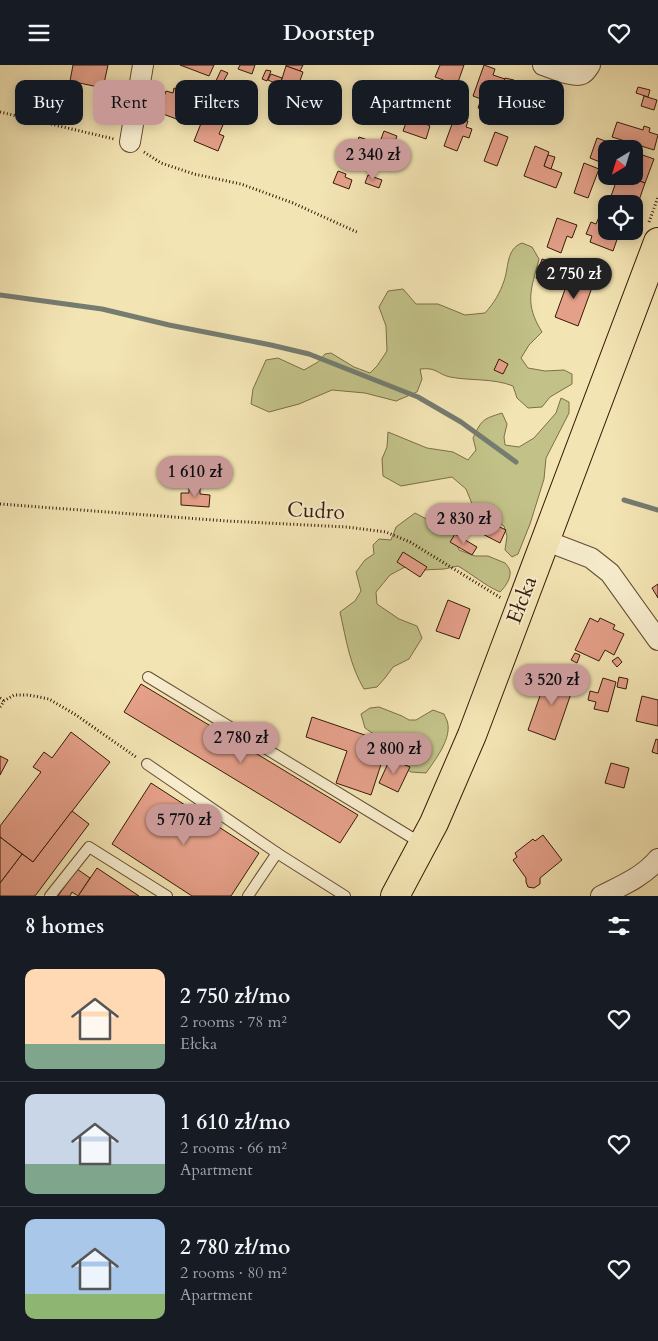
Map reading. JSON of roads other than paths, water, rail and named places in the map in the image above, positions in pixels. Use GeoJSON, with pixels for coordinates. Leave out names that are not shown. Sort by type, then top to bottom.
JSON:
{"type":"FeatureCollection","features":[{"type":"Feature","properties":{"kind":"main road","name":"Ełcka"},"geometry":{"type":"LineString","coordinates":[[394,896],[434,823],[468,743],[658,242]]}},
{"type":"Feature","properties":{"kind":"street"},"geometry":{"type":"LineString","coordinates":[[130,142],[143,65]]}},
{"type":"Feature","properties":{"kind":"street"},"geometry":{"type":"LineString","coordinates":[[542,65],[569,74],[585,70]]}},
{"type":"Feature","properties":{"kind":"street"},"geometry":{"type":"LineString","coordinates":[[544,540],[591,558],[610,573],[658,639]]}},
{"type":"Feature","properties":{"kind":"street"},"geometry":{"type":"LineString","coordinates":[[601,896],[641,875],[652,867],[658,859]]}},
{"type":"Feature","properties":{"kind":"lane"},"geometry":{"type":"LineString","coordinates":[[148,677],[423,843]]}},
{"type":"Feature","properties":{"kind":"lane"},"geometry":{"type":"LineString","coordinates":[[147,764],[277,853],[344,896]]}},
{"type":"Feature","properties":{"kind":"lane"},"geometry":{"type":"LineString","coordinates":[[50,896],[89,847],[167,896]]}},
{"type":"Feature","properties":{"kind":"lane"},"geometry":{"type":"LineString","coordinates":[[248,896],[277,853]]}},
{"type":"Feature","properties":{"kind":"waterway"},"geometry":{"type":"LineString","coordinates":[[0,295],[102,309],[309,354],[418,397],[461,422],[516,462]]}},
{"type":"Feature","properties":{"kind":"waterway"},"geometry":{"type":"LineString","coordinates":[[624,500],[658,510]]}}]}
